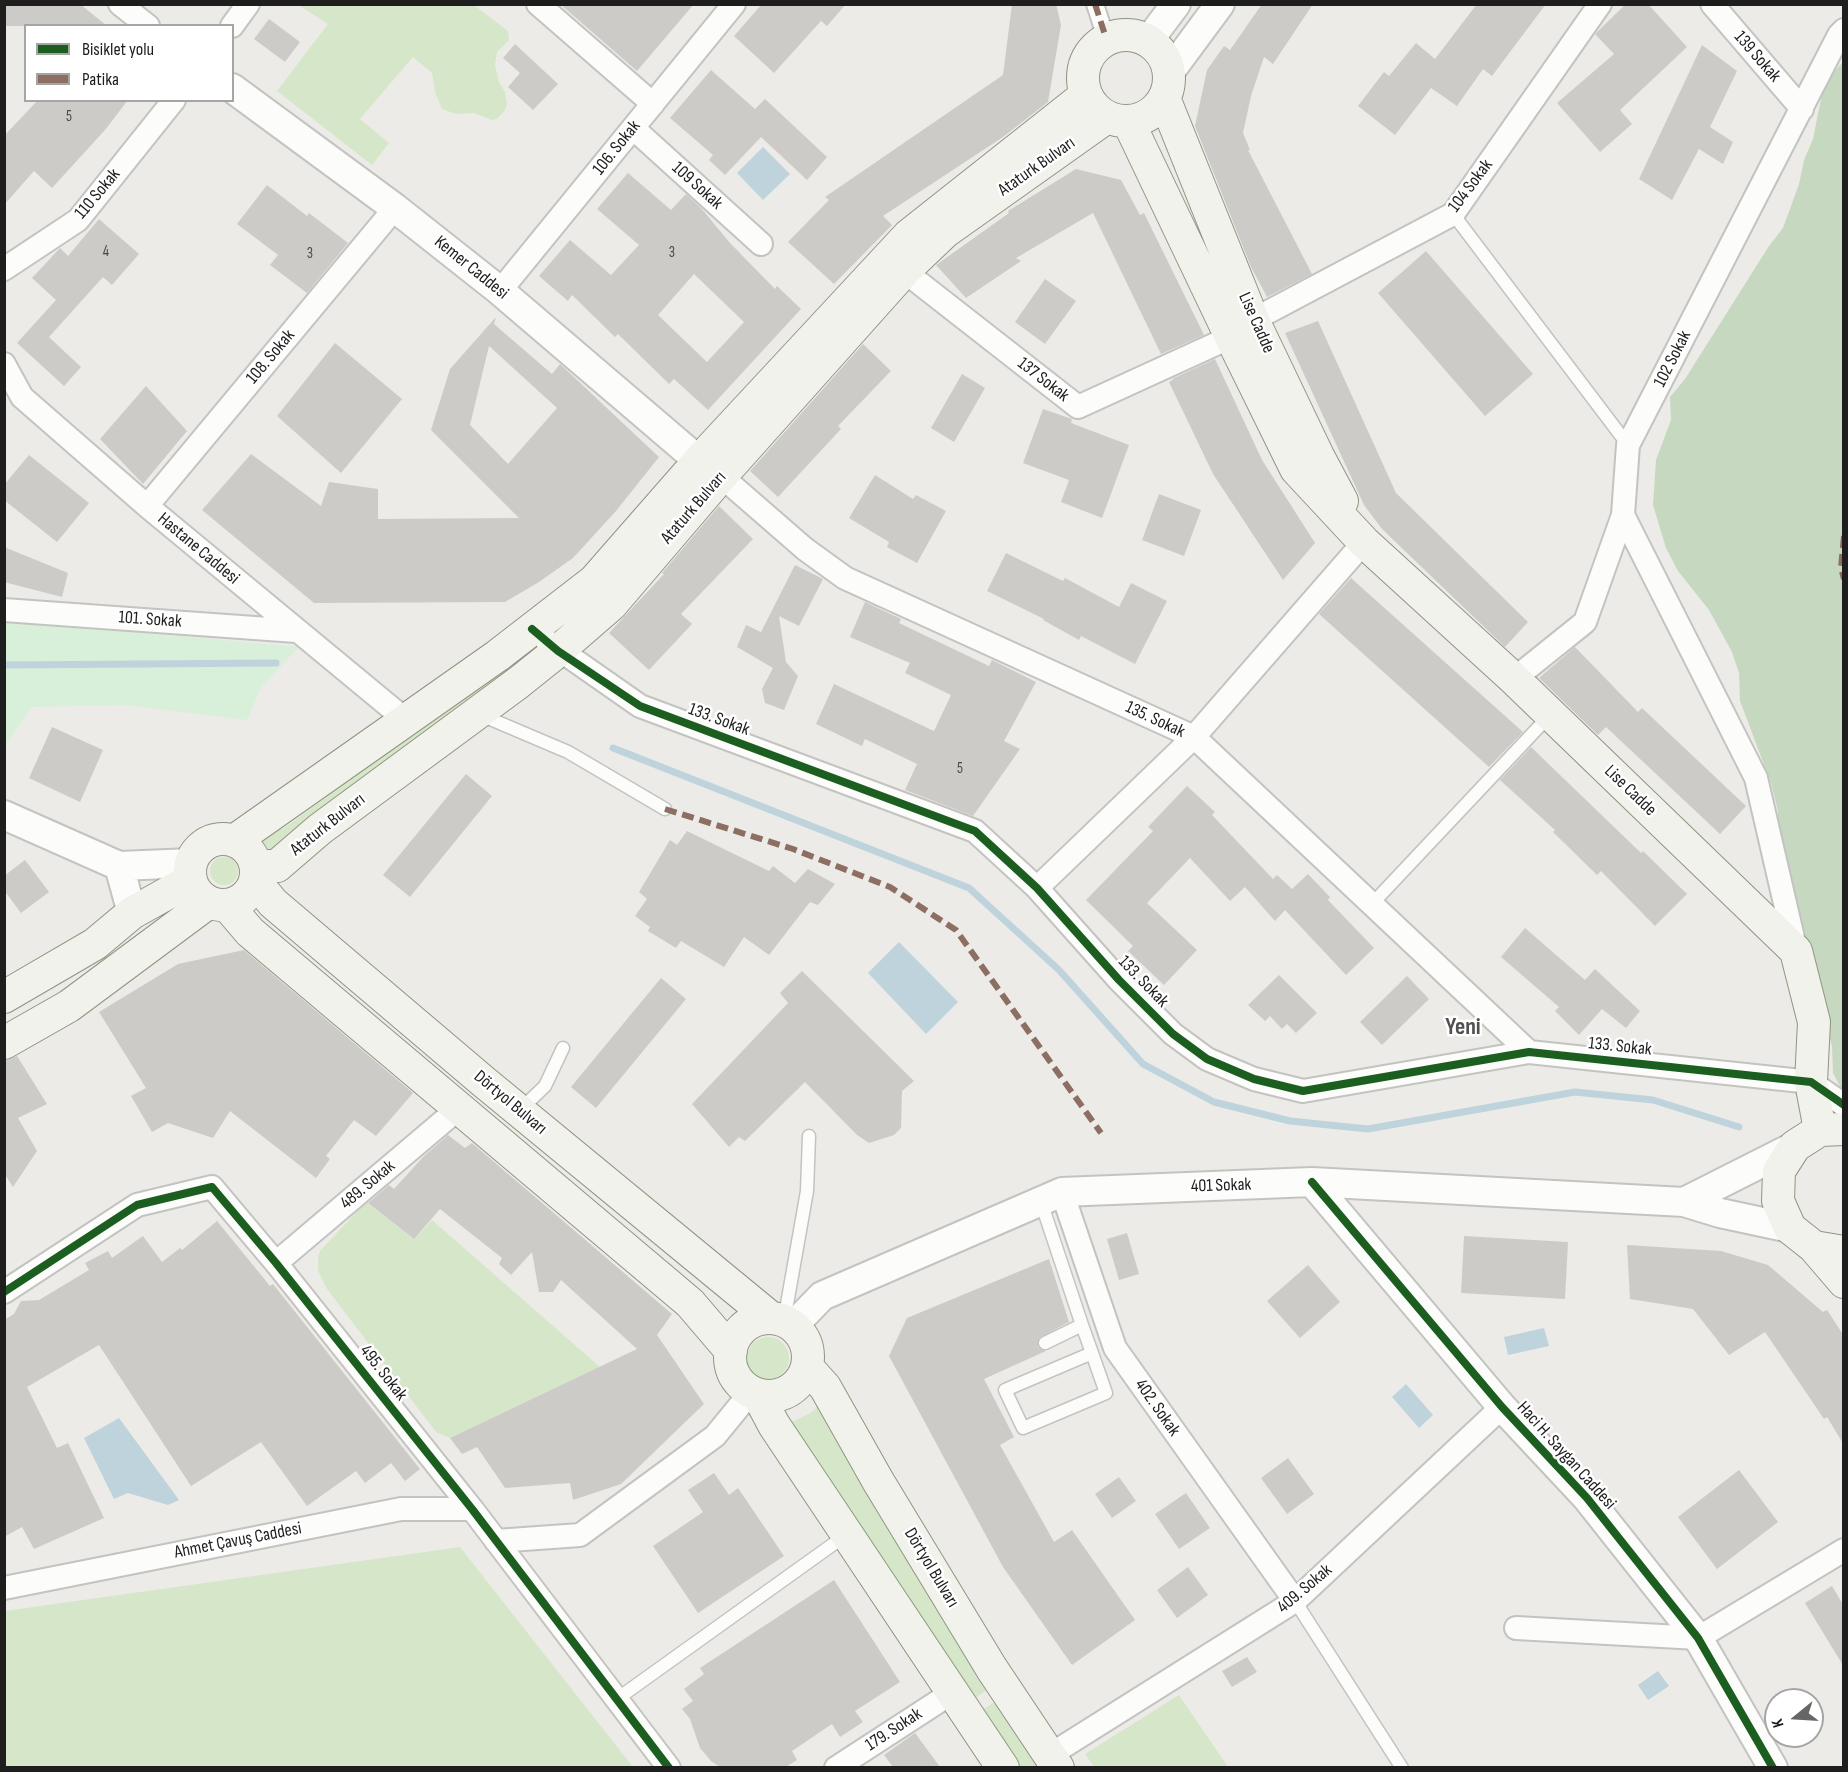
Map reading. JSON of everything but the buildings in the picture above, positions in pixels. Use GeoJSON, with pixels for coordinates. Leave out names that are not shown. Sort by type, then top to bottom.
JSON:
{"type":"FeatureCollection","features":[{"type":"Feature","properties":{"kind":"main road"},"geometry":{"type":"LineString","coordinates":[[1120,34],[1149,40],[1166,60],[1167,85],[1155,110],[1143,118],[1107,111],[1083,82],[1083,69],[1088,56],[1107,38],[1120,34]]}},
{"type":"Feature","properties":{"kind":"main road","name":"Lise Cadde"},"geometry":{"type":"LineString","coordinates":[[1167,85],[1242,328]]}},
{"type":"Feature","properties":{"kind":"main road","name":"Lise Cadde"},"geometry":{"type":"LineString","coordinates":[[1107,111],[1242,328],[1318,456],[1364,542],[1551,714],[1796,951]]}},
{"type":"Feature","properties":{"kind":"main road","name":"Ataturk Bulvarı"},"geometry":{"type":"LineString","coordinates":[[234,841],[407,721],[594,581],[710,469],[945,232],[1107,111]]}},
{"type":"Feature","properties":{"kind":"main road","name":"Ataturk Bulvarı"},"geometry":{"type":"LineString","coordinates":[[255,874],[277,866],[320,830],[558,651],[611,604],[710,469],[909,235],[1107,111]]}},
{"type":"Feature","properties":{"kind":"main road"},"geometry":{"type":"LineString","coordinates":[[4,997],[95,944],[132,913],[205,887],[241,900],[252,888],[255,874],[248,851],[234,841],[224,839],[204,846],[196,853],[205,887]]}},
{"type":"Feature","properties":{"kind":"main road","name":"Dörtyol Bulvarı"},"geometry":{"type":"LineString","coordinates":[[255,874],[273,903],[519,1111],[782,1322]]}},
{"type":"Feature","properties":{"kind":"main road"},"geometry":{"type":"LineString","coordinates":[[4,1043],[69,1006],[205,887]]}},
{"type":"Feature","properties":{"kind":"main road","name":"Dörtyol Bulvarı"},"geometry":{"type":"LineString","coordinates":[[205,887],[250,932],[690,1303],[731,1351]]}},
{"type":"Feature","properties":{"kind":"main road"},"geometry":{"type":"LineString","coordinates":[[1796,951],[1814,1022],[1811,1083],[1819,1135],[1779,1172],[1778,1201],[1816,1242],[1844,1282]]}},
{"type":"Feature","properties":{"kind":"main road"},"geometry":{"type":"LineString","coordinates":[[754,1393],[771,1397],[785,1393],[803,1378],[807,1367],[806,1343],[800,1334],[782,1322],[759,1320],[749,1324],[737,1335],[730,1362],[734,1373],[738,1380],[754,1393],[1003,1767]]}},
{"type":"Feature","properties":{"kind":"main road","name":"Dörtyol Bulvarı"},"geometry":{"type":"LineString","coordinates":[[807,1367],[825,1387],[878,1481],[980,1649],[1054,1761]]}},
{"type":"Feature","properties":{"kind":"street"},"geometry":{"type":"LineString","coordinates":[[120,4],[145,24]]}},
{"type":"Feature","properties":{"kind":"street"},"geometry":{"type":"LineString","coordinates":[[233,24],[248,4]]}},
{"type":"Feature","properties":{"kind":"street"},"geometry":{"type":"LineString","coordinates":[[538,4],[653,104]]}},
{"type":"Feature","properties":{"kind":"street","name":"106. Sokak"},"geometry":{"type":"LineString","coordinates":[[500,291],[734,4]]}},
{"type":"Feature","properties":{"kind":"street"},"geometry":{"type":"LineString","coordinates":[[1095,4],[1107,38]]}},
{"type":"Feature","properties":{"kind":"street"},"geometry":{"type":"LineString","coordinates":[[1149,40],[1176,4]]}},
{"type":"Feature","properties":{"kind":"street"},"geometry":{"type":"LineString","coordinates":[[1167,85],[1220,4]]}},
{"type":"Feature","properties":{"kind":"street","name":"104 Sokak"},"geometry":{"type":"LineString","coordinates":[[1242,328],[1453,214],[1600,4]]}},
{"type":"Feature","properties":{"kind":"street","name":"139 Sokak"},"geometry":{"type":"LineString","coordinates":[[1712,4],[1802,109]]}},
{"type":"Feature","properties":{"kind":"street","name":"102 Sokak"},"geometry":{"type":"LineString","coordinates":[[1514,679],[1585,622],[1623,515],[1628,445],[1839,35],[1844,30]]}},
{"type":"Feature","properties":{"kind":"street","name":"Kemer Caddesi"},"geometry":{"type":"LineString","coordinates":[[234,89],[395,208],[500,291],[710,469]]}},
{"type":"Feature","properties":{"kind":"street","name":"110 Sokak"},"geometry":{"type":"LineString","coordinates":[[4,269],[78,220],[172,102]]}},
{"type":"Feature","properties":{"kind":"street","name":"109 Sokak"},"geometry":{"type":"LineString","coordinates":[[633,128],[761,244]]}},
{"type":"Feature","properties":{"kind":"street","name":"108. Sokak"},"geometry":{"type":"LineString","coordinates":[[147,506],[395,208]]}},
{"type":"Feature","properties":{"kind":"street","name":"137 Sokak"},"geometry":{"type":"LineString","coordinates":[[904,271],[1078,407],[1242,328]]}},
{"type":"Feature","properties":{"kind":"street","name":"Hastane Caddesi"},"geometry":{"type":"LineString","coordinates":[[4,364],[22,398],[147,506],[407,721]]}},
{"type":"Feature","properties":{"kind":"street","name":"135. Sokak"},"geometry":{"type":"LineString","coordinates":[[710,469],[805,549],[845,578],[1194,737],[1529,1052]]}},
{"type":"Feature","properties":{"kind":"street"},"geometry":{"type":"LineString","coordinates":[[1623,515],[1756,777],[1796,951]]}},
{"type":"Feature","properties":{"kind":"street"},"geometry":{"type":"LineString","coordinates":[[1037,888],[1194,737],[1364,542]]}},
{"type":"Feature","properties":{"kind":"street","name":"101. Sokak"},"geometry":{"type":"LineString","coordinates":[[4,610],[296,631]]}},
{"type":"Feature","properties":{"kind":"street","name":"133. Sokak"},"geometry":{"type":"LineString","coordinates":[[532,629],[558,651],[640,706],[975,831],[1037,888],[1119,980],[1173,1034],[1207,1059],[1254,1079],[1303,1091],[1529,1052],[1811,1083]]}},
{"type":"Feature","properties":{"kind":"street"},"geometry":{"type":"LineString","coordinates":[[4,815],[119,866],[205,887]]}},
{"type":"Feature","properties":{"kind":"street"},"geometry":{"type":"LineString","coordinates":[[119,866],[132,913]]}},
{"type":"Feature","properties":{"kind":"street"},"geometry":{"type":"LineString","coordinates":[[1811,1083],[1844,1105]]}},
{"type":"Feature","properties":{"kind":"street","name":"489. Sokak"},"geometry":{"type":"LineString","coordinates":[[276,1263],[459,1106]]}},
{"type":"Feature","properties":{"kind":"street"},"geometry":{"type":"LineString","coordinates":[[1684,1202],[1819,1135]]}},
{"type":"Feature","properties":{"kind":"street","name":"401 Sokak"},"geometry":{"type":"LineString","coordinates":[[782,1322],[822,1296],[1052,1197],[1312,1182],[1684,1202],[1816,1242]]}},
{"type":"Feature","properties":{"kind":"street","name":"Haci H. Saygan Caddesi"},"geometry":{"type":"LineString","coordinates":[[1312,1182],[1502,1407],[1587,1498],[1698,1638],[1773,1767]]}},
{"type":"Feature","properties":{"kind":"street","name":"495. Sokak"},"geometry":{"type":"LineString","coordinates":[[4,1292],[137,1205],[212,1187],[276,1263],[472,1509],[669,1767]]}},
{"type":"Feature","properties":{"kind":"street","name":"402. Sokak"},"geometry":{"type":"LineString","coordinates":[[1052,1197],[1115,1348],[1295,1602]]}},
{"type":"Feature","properties":{"kind":"street"},"geometry":{"type":"LineString","coordinates":[[496,1541],[580,1535],[715,1436],[754,1393]]}},
{"type":"Feature","properties":{"kind":"street","name":"409. Sokak"},"geometry":{"type":"LineString","coordinates":[[1054,1761],[1295,1602],[1502,1407]]}},
{"type":"Feature","properties":{"kind":"street","name":"Ahmet Çavuş Caddesi"},"geometry":{"type":"LineString","coordinates":[[4,1588],[401,1509],[472,1509]]}},
{"type":"Feature","properties":{"kind":"street"},"geometry":{"type":"LineString","coordinates":[[1516,1628],[1698,1638],[1844,1550]]}},
{"type":"Feature","properties":{"kind":"street","name":"179. Sokak"},"geometry":{"type":"LineString","coordinates":[[836,1767],[953,1692]]}},
{"type":"Feature","properties":{"kind":"lane"},"geometry":{"type":"LineString","coordinates":[[1453,214],[1628,445]]}},
{"type":"Feature","properties":{"kind":"lane"},"geometry":{"type":"LineString","coordinates":[[477,713],[568,752],[665,808]]}},
{"type":"Feature","properties":{"kind":"lane"},"geometry":{"type":"LineString","coordinates":[[1372,904],[1551,714]]}},
{"type":"Feature","properties":{"kind":"lane"},"geometry":{"type":"LineString","coordinates":[[519,1111],[545,1086],[563,1048]]}},
{"type":"Feature","properties":{"kind":"lane"},"geometry":{"type":"LineString","coordinates":[[782,1322],[807,1191],[809,1136]]}},
{"type":"Feature","properties":{"kind":"lane"},"geometry":{"type":"LineString","coordinates":[[1052,1197],[1082,1325],[1092,1353],[1106,1393],[1023,1428],[1005,1390],[1092,1353]]}},
{"type":"Feature","properties":{"kind":"lane"},"geometry":{"type":"LineString","coordinates":[[1045,1343],[1082,1325]]}},
{"type":"Feature","properties":{"kind":"lane"},"geometry":{"type":"LineString","coordinates":[[617,1699],[847,1534]]}},
{"type":"Feature","properties":{"kind":"lane"},"geometry":{"type":"LineString","coordinates":[[1295,1602],[1402,1767]]}},
{"type":"Feature","properties":{"kind":"green space"},"geometry":{"type":"Polygon","coordinates":[[[298,5],[474,5],[508,31],[509,40],[497,52],[495,65],[499,82],[505,92],[507,105],[505,110],[497,119],[492,120],[474,113],[456,114],[442,109],[435,92],[432,73],[413,57],[360,119],[389,143],[372,165],[277,91],[328,24],[298,5]]]}},
{"type":"Feature","properties":{"kind":"green space"},"geometry":{"type":"Polygon","coordinates":[[[1843,62],[1843,1092],[1833,1073],[1832,1046],[1806,955],[1777,833],[1778,811],[1771,783],[1740,701],[1739,673],[1732,652],[1709,610],[1678,571],[1666,548],[1653,505],[1656,460],[1671,420],[1670,397],[1685,379],[1769,246],[1783,228],[1799,184],[1804,160],[1813,139],[1822,94],[1831,75],[1843,62]]]}},
{"type":"Feature","properties":{"kind":"green space"},"geometry":{"type":"Polygon","coordinates":[[[5,620],[299,647],[261,687],[247,720],[126,705],[32,707],[5,745],[5,620]]]}},
{"type":"Feature","properties":{"kind":"green space"},"geometry":{"type":"Polygon","coordinates":[[[502,668],[510,678],[271,855],[259,841],[275,830],[283,829],[502,668]]]}},
{"type":"Feature","properties":{"kind":"green space"},"geometry":{"type":"Polygon","coordinates":[[[224,857],[234,861],[238,871],[234,881],[224,885],[214,881],[210,871],[214,861],[224,857]]]}},
{"type":"Feature","properties":{"kind":"green space"},"geometry":{"type":"Polygon","coordinates":[[[366,1202],[414,1239],[432,1220],[600,1367],[450,1438],[436,1432],[327,1289],[318,1271],[320,1251],[366,1202]]]}},
{"type":"Feature","properties":{"kind":"green space"},"geometry":{"type":"Polygon","coordinates":[[[768,1337],[783,1343],[789,1358],[783,1373],[768,1379],[753,1373],[747,1358],[753,1343],[768,1337]]]}},
{"type":"Feature","properties":{"kind":"green space"},"geometry":{"type":"Polygon","coordinates":[[[818,1403],[991,1687],[974,1699],[791,1422],[809,1414],[818,1403]]]}},
{"type":"Feature","properties":{"kind":"green space"},"geometry":{"type":"Polygon","coordinates":[[[460,1547],[633,1767],[5,1767],[5,1611],[460,1547]]]}},
{"type":"Feature","properties":{"kind":"green space"},"geometry":{"type":"Polygon","coordinates":[[[1179,1695],[1228,1767],[1094,1767],[1085,1754],[1179,1695]]]}},
{"type":"Feature","properties":{"kind":"green space"},"geometry":{"type":"Polygon","coordinates":[[[998,1700],[1043,1767],[1021,1767],[982,1710],[998,1700]]]}},
{"type":"Feature","properties":{"kind":"water"},"geometry":{"type":"Polygon","coordinates":[[[763,147],[790,174],[763,200],[737,173],[763,147]]]}},
{"type":"Feature","properties":{"kind":"water"},"geometry":{"type":"Polygon","coordinates":[[[899,942],[958,1002],[926,1034],[868,973],[899,942]]]}},
{"type":"Feature","properties":{"kind":"water"},"geometry":{"type":"Polygon","coordinates":[[[1544,1328],[1549,1346],[1508,1355],[1504,1337],[1544,1328]]]}},
{"type":"Feature","properties":{"kind":"water"},"geometry":{"type":"Polygon","coordinates":[[[1406,1384],[1433,1415],[1419,1428],[1392,1397],[1406,1384]]]}},
{"type":"Feature","properties":{"kind":"water"},"geometry":{"type":"Polygon","coordinates":[[[119,1418],[179,1500],[168,1505],[128,1493],[114,1499],[84,1438],[119,1418]]]}},
{"type":"Feature","properties":{"kind":"water"},"geometry":{"type":"Polygon","coordinates":[[[1658,1671],[1669,1686],[1648,1700],[1638,1685],[1658,1671]]]}},
{"type":"Feature","properties":{"kind":"waterway"},"geometry":{"type":"LineString","coordinates":[[4,665],[276,663]]}},
{"type":"Feature","properties":{"kind":"waterway"},"geometry":{"type":"LineString","coordinates":[[613,748],[969,888],[1059,970],[1143,1064],[1214,1102],[1290,1121],[1368,1129],[1575,1092],[1653,1100],[1739,1127]]}},
{"type":"Feature","properties":{"kind":"marked path"},"geometry":{"type":"LineString","coordinates":[[1095,4],[1106,38]]}},
{"type":"Feature","properties":{"kind":"marked path"},"geometry":{"type":"LineString","coordinates":[[1844,536],[1841,568],[1844,579]]}},
{"type":"Feature","properties":{"kind":"marked path"},"geometry":{"type":"LineString","coordinates":[[665,809],[793,849],[890,887],[956,930],[1101,1133]]}},
{"type":"Feature","properties":{"kind":"cycle path"},"geometry":{"type":"LineString","coordinates":[[532,629],[558,651],[640,706],[975,831],[1037,888],[1119,980],[1173,1034],[1207,1059],[1254,1079],[1303,1091],[1529,1052],[1811,1082],[1844,1105]]}},
{"type":"Feature","properties":{"kind":"cycle path"},"geometry":{"type":"LineString","coordinates":[[1312,1182],[1502,1407],[1587,1498],[1698,1638],[1773,1768]]}},
{"type":"Feature","properties":{"kind":"cycle path"},"geometry":{"type":"LineString","coordinates":[[4,1292],[137,1205],[212,1187],[276,1263],[472,1509],[669,1768]]}},
{"type":"Feature","properties":{"kind":"district","name":"Yeni"},"geometry":{"type":"Point","coordinates":[1463,1028]}}]}
